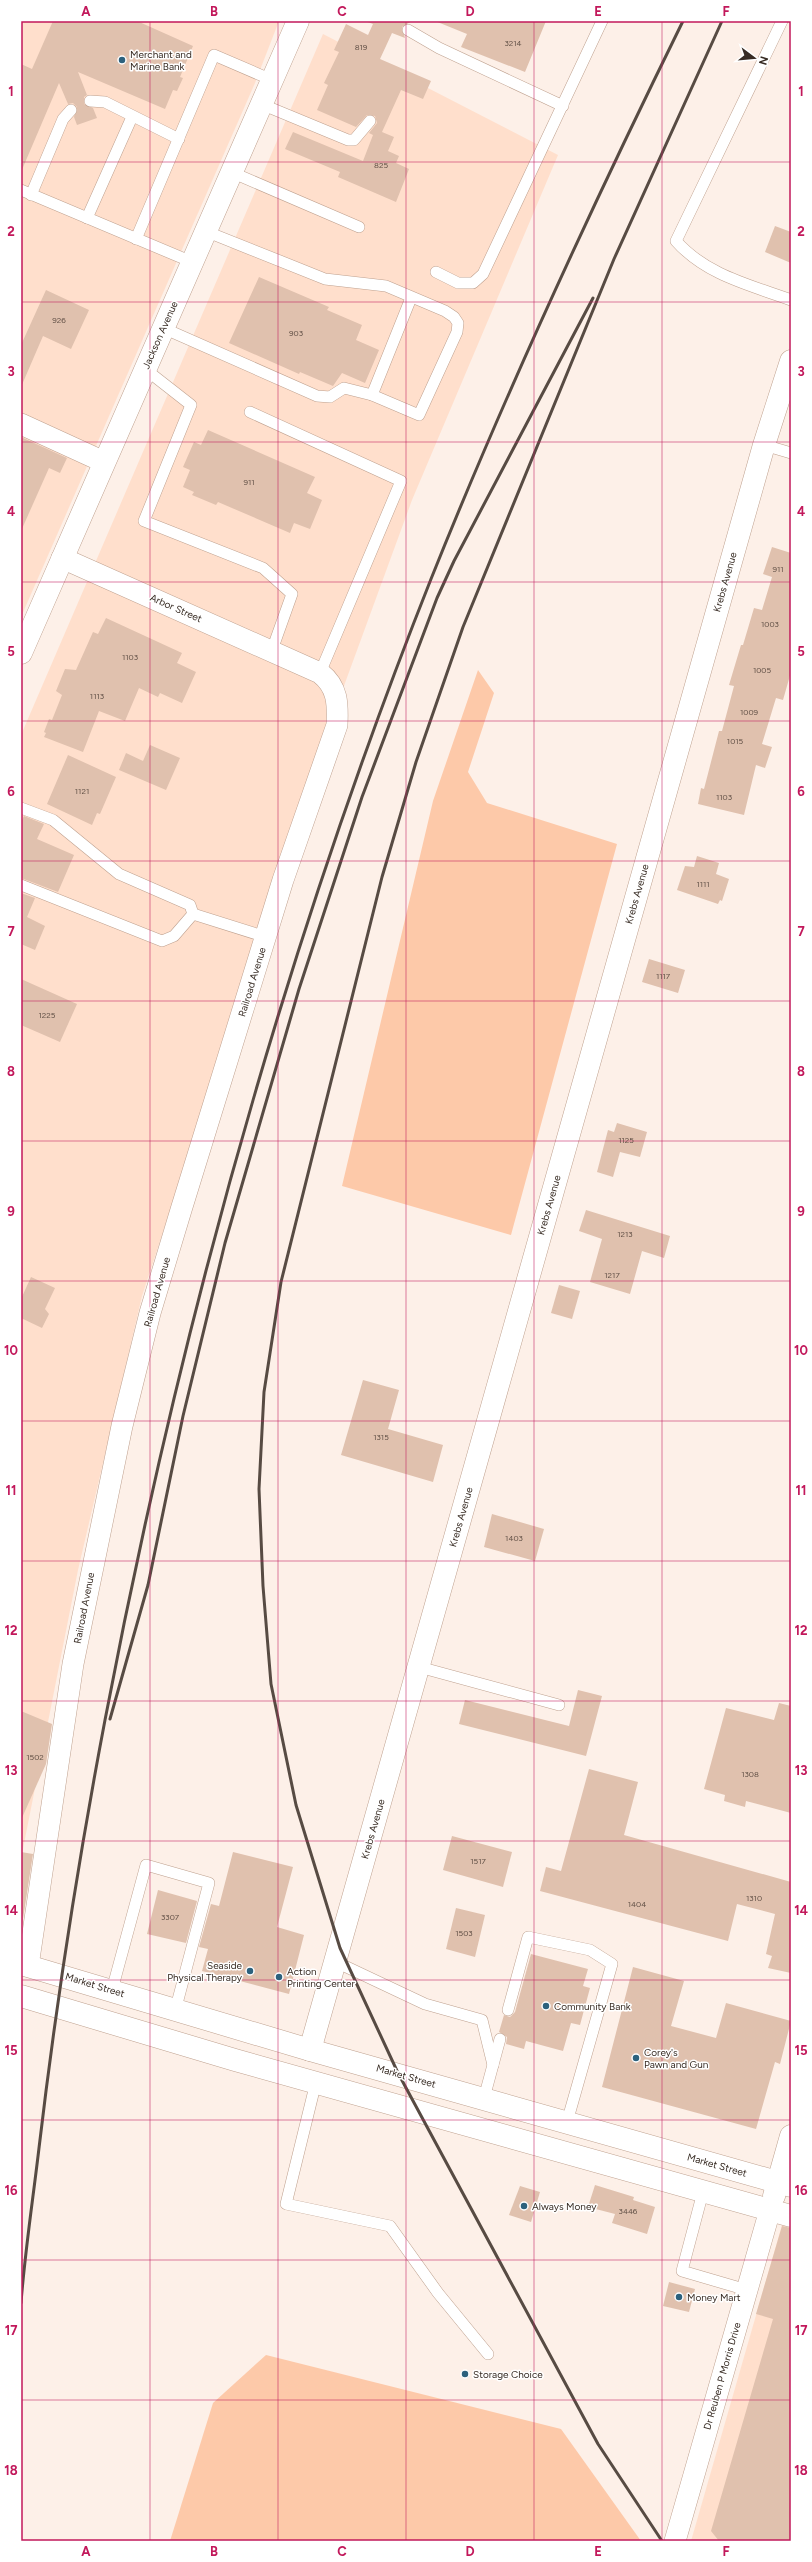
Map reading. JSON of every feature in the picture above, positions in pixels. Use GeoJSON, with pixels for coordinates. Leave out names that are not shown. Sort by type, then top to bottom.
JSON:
{"type":"FeatureCollection","features":[{"type":"Feature","properties":{"kind":"street"},"geometry":{"type":"LineString","coordinates":[[271,82],[298,21]]}},
{"type":"Feature","properties":{"kind":"street","name":"Jackson Avenue"},"geometry":{"type":"LineString","coordinates":[[21,653],[261,104],[271,82],[308,21]]}},
{"type":"Feature","properties":{"kind":"street","name":"Krebs Avenue"},"geometry":{"type":"LineString","coordinates":[[310,2050],[764,445],[791,361]]}},
{"type":"Feature","properties":{"kind":"street"},"geometry":{"type":"LineString","coordinates":[[21,424],[104,462]]}},
{"type":"Feature","properties":{"kind":"street","name":"Arbor Street"},"geometry":{"type":"LineString","coordinates":[[62,558],[281,654]]}},
{"type":"Feature","properties":{"kind":"street","name":"Railroad Avenue"},"geometry":{"type":"LineString","coordinates":[[25,1965],[73,1664],[122,1426],[152,1306],[266,937],[337,725],[338,706],[335,692],[328,680],[320,674],[281,654]]}},
{"type":"Feature","properties":{"kind":"street","name":"Market Street"},"geometry":{"type":"LineString","coordinates":[[25,1965],[112,1990],[175,2011],[310,2050],[785,2184]]}},
{"type":"Feature","properties":{"kind":"street"},"geometry":{"type":"LineString","coordinates":[[21,1996],[316,2082],[791,2216]]}},
{"type":"Feature","properties":{"kind":"street"},"geometry":{"type":"LineString","coordinates":[[770,2210],[785,2184],[791,2136]]}},
{"type":"Feature","properties":{"kind":"street","name":"Dr Reuben P Morris Drive"},"geometry":{"type":"LineString","coordinates":[[676,2540],[770,2210]]}},
{"type":"Feature","properties":{"kind":"lane"},"geometry":{"type":"LineString","coordinates":[[436,272],[458,283],[473,283],[483,274],[602,21]]}},
{"type":"Feature","properties":{"kind":"lane"},"geometry":{"type":"LineString","coordinates":[[782,21],[676,241],[688,254],[713,272],[791,300]]}},
{"type":"Feature","properties":{"kind":"lane"},"geometry":{"type":"LineString","coordinates":[[408,30],[439,48],[563,106]]}},
{"type":"Feature","properties":{"kind":"lane"},"geometry":{"type":"LineString","coordinates":[[136,239],[214,55],[271,82]]}},
{"type":"Feature","properties":{"kind":"lane"},"geometry":{"type":"LineString","coordinates":[[90,101],[105,102],[178,139]]}},
{"type":"Feature","properties":{"kind":"lane"},"geometry":{"type":"LineString","coordinates":[[261,104],[348,140],[354,140],[370,120]]}},
{"type":"Feature","properties":{"kind":"lane"},"geometry":{"type":"LineString","coordinates":[[71,110],[63,119],[26,192],[192,262]]}},
{"type":"Feature","properties":{"kind":"lane"},"geometry":{"type":"LineString","coordinates":[[87,218],[132,117]]}},
{"type":"Feature","properties":{"kind":"lane"},"geometry":{"type":"LineString","coordinates":[[231,172],[359,227]]}},
{"type":"Feature","properties":{"kind":"lane"},"geometry":{"type":"LineString","coordinates":[[163,328],[317,396],[330,397],[344,388],[372,394],[419,415],[456,332],[458,323],[454,317],[445,310],[411,298],[386,286],[325,280],[205,232]]}},
{"type":"Feature","properties":{"kind":"lane"},"geometry":{"type":"LineString","coordinates":[[372,394],[411,298]]}},
{"type":"Feature","properties":{"kind":"lane"},"geometry":{"type":"LineString","coordinates":[[144,369],[191,405],[144,521],[263,568],[292,594],[281,654]]}},
{"type":"Feature","properties":{"kind":"lane"},"geometry":{"type":"LineString","coordinates":[[250,412],[401,481],[320,674]]}},
{"type":"Feature","properties":{"kind":"lane"},"geometry":{"type":"LineString","coordinates":[[764,445],[791,453]]}},
{"type":"Feature","properties":{"kind":"lane"},"geometry":{"type":"LineString","coordinates":[[21,808],[53,820],[119,874],[190,905],[193,914]]}},
{"type":"Feature","properties":{"kind":"lane"},"geometry":{"type":"LineString","coordinates":[[21,885],[162,941],[174,936],[193,914]]}},
{"type":"Feature","properties":{"kind":"lane"},"geometry":{"type":"LineString","coordinates":[[193,914],[266,937]]}},
{"type":"Feature","properties":{"kind":"lane"},"geometry":{"type":"LineString","coordinates":[[419,1667],[559,1705]]}},
{"type":"Feature","properties":{"kind":"lane"},"geometry":{"type":"LineString","coordinates":[[112,1990],[146,1865],[209,1883],[175,2011]]}},
{"type":"Feature","properties":{"kind":"lane"},"geometry":{"type":"LineString","coordinates":[[508,2010],[528,1937],[590,1950],[612,1964],[567,2122]]}},
{"type":"Feature","properties":{"kind":"lane"},"geometry":{"type":"LineString","coordinates":[[336,1962],[425,2004],[482,2020],[493,2065]]}},
{"type":"Feature","properties":{"kind":"lane"},"geometry":{"type":"LineString","coordinates":[[484,2098],[500,2039]]}},
{"type":"Feature","properties":{"kind":"lane"},"geometry":{"type":"LineString","coordinates":[[316,2082],[286,2204],[390,2226],[438,2293],[488,2354]]}},
{"type":"Feature","properties":{"kind":"lane"},"geometry":{"type":"LineString","coordinates":[[703,2192],[682,2271],[747,2290]]}},
{"type":"Feature","properties":{"kind":"shaded area"},"geometry":{"type":"Polygon","coordinates":[[[21,21],[279,21],[255,83],[21,617],[21,21]]]}},
{"type":"Feature","properties":{"kind":"shaded area"},"geometry":{"type":"Polygon","coordinates":[[[323,34],[558,155],[412,500],[326,735],[142,1296],[78,1570],[21,1859],[21,735],[323,34]]]}},
{"type":"Feature","properties":{"kind":"shaded area"},"geometry":{"type":"Polygon","coordinates":[[[478,670],[494,693],[468,772],[487,803],[617,844],[511,1235],[342,1186],[433,801],[478,670]]]}},
{"type":"Feature","properties":{"kind":"shaded area"},"geometry":{"type":"Polygon","coordinates":[[[782,2225],[791,2228],[791,2541],[691,2541],[782,2225]]]}},
{"type":"Feature","properties":{"kind":"shaded area"},"geometry":{"type":"Polygon","coordinates":[[[266,2355],[561,2429],[641,2541],[170,2541],[213,2403],[266,2355]]]}},
{"type":"Feature","properties":{"kind":"building"},"geometry":{"type":"Polygon","coordinates":[[[53,21],[137,21],[193,46],[180,77],[183,78],[177,91],[173,90],[165,109],[78,72],[87,95],[84,97],[84,104],[93,108],[97,118],[77,125],[74,117],[77,107],[73,103],[68,104],[59,83],[21,172],[21,64],[32,69],[53,21]]]}},
{"type":"Feature","properties":{"kind":"building"},"geometry":{"type":"Polygon","coordinates":[[[365,21],[412,21],[402,27],[405,38],[392,33],[380,59],[431,81],[423,99],[401,90],[382,132],[394,137],[388,151],[399,156],[396,163],[409,169],[396,202],[338,177],[340,172],[285,149],[293,132],[363,161],[373,135],[369,133],[377,123],[375,116],[367,115],[356,127],[317,110],[328,85],[324,83],[339,52],[334,50],[346,24],[368,35],[373,24],[365,21]]]}},
{"type":"Feature","properties":{"kind":"building"},"geometry":{"type":"Polygon","coordinates":[[[435,21],[546,21],[525,72],[461,47],[467,34],[435,21]]]}},
{"type":"Feature","properties":{"kind":"building"},"geometry":{"type":"Polygon","coordinates":[[[775,226],[791,232],[791,263],[765,252],[775,226]]]}},
{"type":"Feature","properties":{"kind":"building"},"geometry":{"type":"Polygon","coordinates":[[[259,277],[329,307],[327,310],[362,325],[356,340],[379,350],[365,383],[342,373],[333,386],[300,372],[299,374],[229,343],[259,277]]]}},
{"type":"Feature","properties":{"kind":"building"},"geometry":{"type":"Polygon","coordinates":[[[46,290],[89,310],[71,349],[43,336],[21,387],[21,345],[46,290]]]}},
{"type":"Feature","properties":{"kind":"building"},"geometry":{"type":"Polygon","coordinates":[[[208,430],[315,477],[307,493],[322,500],[310,529],[294,523],[290,533],[218,502],[216,505],[192,495],[194,492],[183,487],[190,470],[183,467],[194,442],[201,445],[208,430]]]}},
{"type":"Feature","properties":{"kind":"building"},"geometry":{"type":"Polygon","coordinates":[[[21,437],[67,458],[60,473],[49,468],[21,531],[21,437]]]}},
{"type":"Feature","properties":{"kind":"building"},"geometry":{"type":"Polygon","coordinates":[[[772,547],[791,553],[791,672],[783,700],[776,698],[762,744],[772,747],[765,768],[756,765],[744,815],[698,804],[701,788],[704,789],[719,731],[722,731],[734,686],[729,685],[741,645],[743,645],[754,608],[762,610],[772,577],[763,574],[772,547]]]}},
{"type":"Feature","properties":{"kind":"building"},"geometry":{"type":"Polygon","coordinates":[[[106,618],[182,653],[177,663],[196,672],[182,703],[160,693],[158,697],[139,688],[125,721],[99,711],[83,752],[44,737],[46,733],[44,732],[49,719],[52,720],[62,695],[56,691],[65,669],[76,670],[93,632],[98,634],[106,618]]]}},
{"type":"Feature","properties":{"kind":"building"},"geometry":{"type":"Polygon","coordinates":[[[150,745],[180,758],[166,790],[119,770],[126,753],[143,761],[150,745]]]}},
{"type":"Feature","properties":{"kind":"building"},"geometry":{"type":"Polygon","coordinates":[[[68,755],[116,777],[100,814],[97,813],[92,825],[47,804],[68,755]]]}},
{"type":"Feature","properties":{"kind":"building"},"geometry":{"type":"Polygon","coordinates":[[[24,816],[44,824],[37,839],[74,855],[58,892],[21,878],[21,822],[24,816]]]}},
{"type":"Feature","properties":{"kind":"building"},"geometry":{"type":"Polygon","coordinates":[[[697,856],[719,863],[716,874],[729,879],[722,901],[720,900],[718,904],[677,890],[685,866],[694,867],[697,856]]]}},
{"type":"Feature","properties":{"kind":"building"},"geometry":{"type":"Polygon","coordinates":[[[21,893],[35,898],[27,917],[45,926],[35,950],[21,944],[21,893]]]}},
{"type":"Feature","properties":{"kind":"building"},"geometry":{"type":"Polygon","coordinates":[[[649,959],[685,970],[678,993],[642,982],[649,959]]]}},
{"type":"Feature","properties":{"kind":"building"},"geometry":{"type":"Polygon","coordinates":[[[21,979],[77,1004],[60,1042],[21,1025],[21,979]]]}},
{"type":"Feature","properties":{"kind":"building"},"geometry":{"type":"Polygon","coordinates":[[[617,1123],[647,1132],[640,1157],[620,1152],[613,1177],[597,1172],[608,1130],[614,1132],[617,1123]]]}},
{"type":"Feature","properties":{"kind":"building"},"geometry":{"type":"Polygon","coordinates":[[[586,1210],[670,1236],[664,1258],[642,1251],[630,1294],[590,1282],[602,1239],[579,1231],[586,1210]]]}},
{"type":"Feature","properties":{"kind":"building"},"geometry":{"type":"Polygon","coordinates":[[[31,1277],[55,1288],[45,1309],[49,1314],[42,1328],[21,1318],[21,1299],[31,1277]]]}},
{"type":"Feature","properties":{"kind":"building"},"geometry":{"type":"Polygon","coordinates":[[[559,1285],[580,1291],[572,1319],[551,1313],[559,1285]]]}},
{"type":"Feature","properties":{"kind":"building"},"geometry":{"type":"Polygon","coordinates":[[[363,1380],[399,1390],[388,1429],[443,1445],[433,1482],[341,1455],[363,1380]]]}},
{"type":"Feature","properties":{"kind":"building"},"geometry":{"type":"Polygon","coordinates":[[[492,1514],[544,1529],[535,1561],[484,1547],[492,1514]]]}},
{"type":"Feature","properties":{"kind":"building"},"geometry":{"type":"Polygon","coordinates":[[[578,1690],[602,1696],[586,1756],[459,1724],[465,1700],[569,1726],[578,1690]]]}},
{"type":"Feature","properties":{"kind":"building"},"geometry":{"type":"Polygon","coordinates":[[[779,1703],[791,1706],[791,1813],[746,1801],[745,1807],[724,1801],[725,1795],[704,1789],[726,1708],[774,1720],[779,1703]]]}},
{"type":"Feature","properties":{"kind":"building"},"geometry":{"type":"Polygon","coordinates":[[[21,1711],[52,1724],[46,1764],[21,1820],[21,1711]]]}},
{"type":"Feature","properties":{"kind":"building"},"geometry":{"type":"Polygon","coordinates":[[[589,1769],[638,1782],[624,1835],[791,1882],[791,1973],[768,1968],[772,1956],[766,1954],[775,1914],[737,1904],[728,1941],[540,1891],[546,1867],[561,1871],[589,1769]]]}},
{"type":"Feature","properties":{"kind":"building"},"geometry":{"type":"Polygon","coordinates":[[[452,1836],[512,1852],[503,1887],[443,1870],[452,1836]]]}},
{"type":"Feature","properties":{"kind":"building"},"geometry":{"type":"Polygon","coordinates":[[[21,1852],[33,1854],[21,1932],[21,1852]]]}},
{"type":"Feature","properties":{"kind":"building"},"geometry":{"type":"Polygon","coordinates":[[[233,1852],[293,1867],[277,1927],[304,1935],[289,1994],[202,1971],[208,1949],[199,1947],[211,1904],[219,1906],[233,1852]]]}},
{"type":"Feature","properties":{"kind":"building"},"geometry":{"type":"Polygon","coordinates":[[[158,1890],[197,1901],[186,1943],[147,1934],[158,1890]]]}},
{"type":"Feature","properties":{"kind":"building"},"geometry":{"type":"Polygon","coordinates":[[[456,1908],[485,1915],[475,1957],[446,1949],[456,1908]]]}},
{"type":"Feature","properties":{"kind":"building","name":"Community Bank"},"geometry":{"type":"Polygon","coordinates":[[[531,1954],[588,1969],[583,1986],[590,1988],[580,2025],[571,2023],[563,2051],[526,2041],[524,2049],[506,2044],[507,2037],[499,2032],[504,2015],[510,2017],[515,2012],[531,1954]]]}},
{"type":"Feature","properties":{"kind":"building"},"geometry":{"type":"Polygon","coordinates":[[[633,1967],[684,1981],[671,2026],[716,2038],[726,2003],[791,2021],[780,2064],[775,2062],[756,2129],[602,2087],[633,1967]]]}},
{"type":"Feature","properties":{"kind":"building"},"geometry":{"type":"Polygon","coordinates":[[[595,2185],[634,2197],[633,2200],[655,2207],[647,2234],[612,2223],[615,2214],[588,2207],[595,2185]]]}},
{"type":"Feature","properties":{"kind":"building","name":"Always Money"},"geometry":{"type":"Polygon","coordinates":[[[520,2186],[540,2192],[531,2222],[509,2215],[520,2186]]]}},
{"type":"Feature","properties":{"kind":"building"},"geometry":{"type":"Polygon","coordinates":[[[782,2226],[791,2228],[791,2541],[719,2541],[711,2531],[773,2319],[756,2314],[782,2226]]]}},
{"type":"Feature","properties":{"kind":"building","name":"Money Mart"},"geometry":{"type":"Polygon","coordinates":[[[669,2282],[695,2289],[689,2312],[663,2306],[669,2282]]]}},
{"type":"Feature","properties":{"kind":"railway"},"geometry":{"type":"LineString","coordinates":[[21,2303],[29,2225],[60,1987],[105,1720],[134,1575],[167,1430],[202,1286],[241,1142],[283,999],[329,858],[378,718],[431,579],[520,367],[616,159],[683,21]]}},
{"type":"Feature","properties":{"kind":"railway"},"geometry":{"type":"LineString","coordinates":[[662,2541],[598,2444],[398,2073],[340,1948],[296,1805],[271,1684],[263,1586],[259,1489],[264,1392],[281,1282],[382,877],[416,762],[463,627],[614,259],[722,21]]}},
{"type":"Feature","properties":{"kind":"railway"},"geometry":{"type":"LineString","coordinates":[[110,1719],[148,1585],[183,1416],[225,1243],[299,989],[362,797],[437,598],[454,561],[593,298]]}},
{"type":"Feature","properties":{"kind":"place","name":"Merchant and Marine Bank"},"geometry":{"type":"Point","coordinates":[122,60]}},
{"type":"Feature","properties":{"kind":"place","name":"Seaside Physical Therapy"},"geometry":{"type":"Point","coordinates":[250,1971]}},
{"type":"Feature","properties":{"kind":"place","name":"Action Printing Center"},"geometry":{"type":"Point","coordinates":[279,1977]}},
{"type":"Feature","properties":{"kind":"place","name":"Community Bank"},"geometry":{"type":"Point","coordinates":[546,2006]}},
{"type":"Feature","properties":{"kind":"place","name":"Corey's Pawn and Gun"},"geometry":{"type":"Point","coordinates":[636,2058]}},
{"type":"Feature","properties":{"kind":"place","name":"Always Money"},"geometry":{"type":"Point","coordinates":[524,2206]}},
{"type":"Feature","properties":{"kind":"place","name":"Money Mart"},"geometry":{"type":"Point","coordinates":[679,2297]}},
{"type":"Feature","properties":{"kind":"place","name":"Storage Choice"},"geometry":{"type":"Point","coordinates":[465,2374]}}]}
